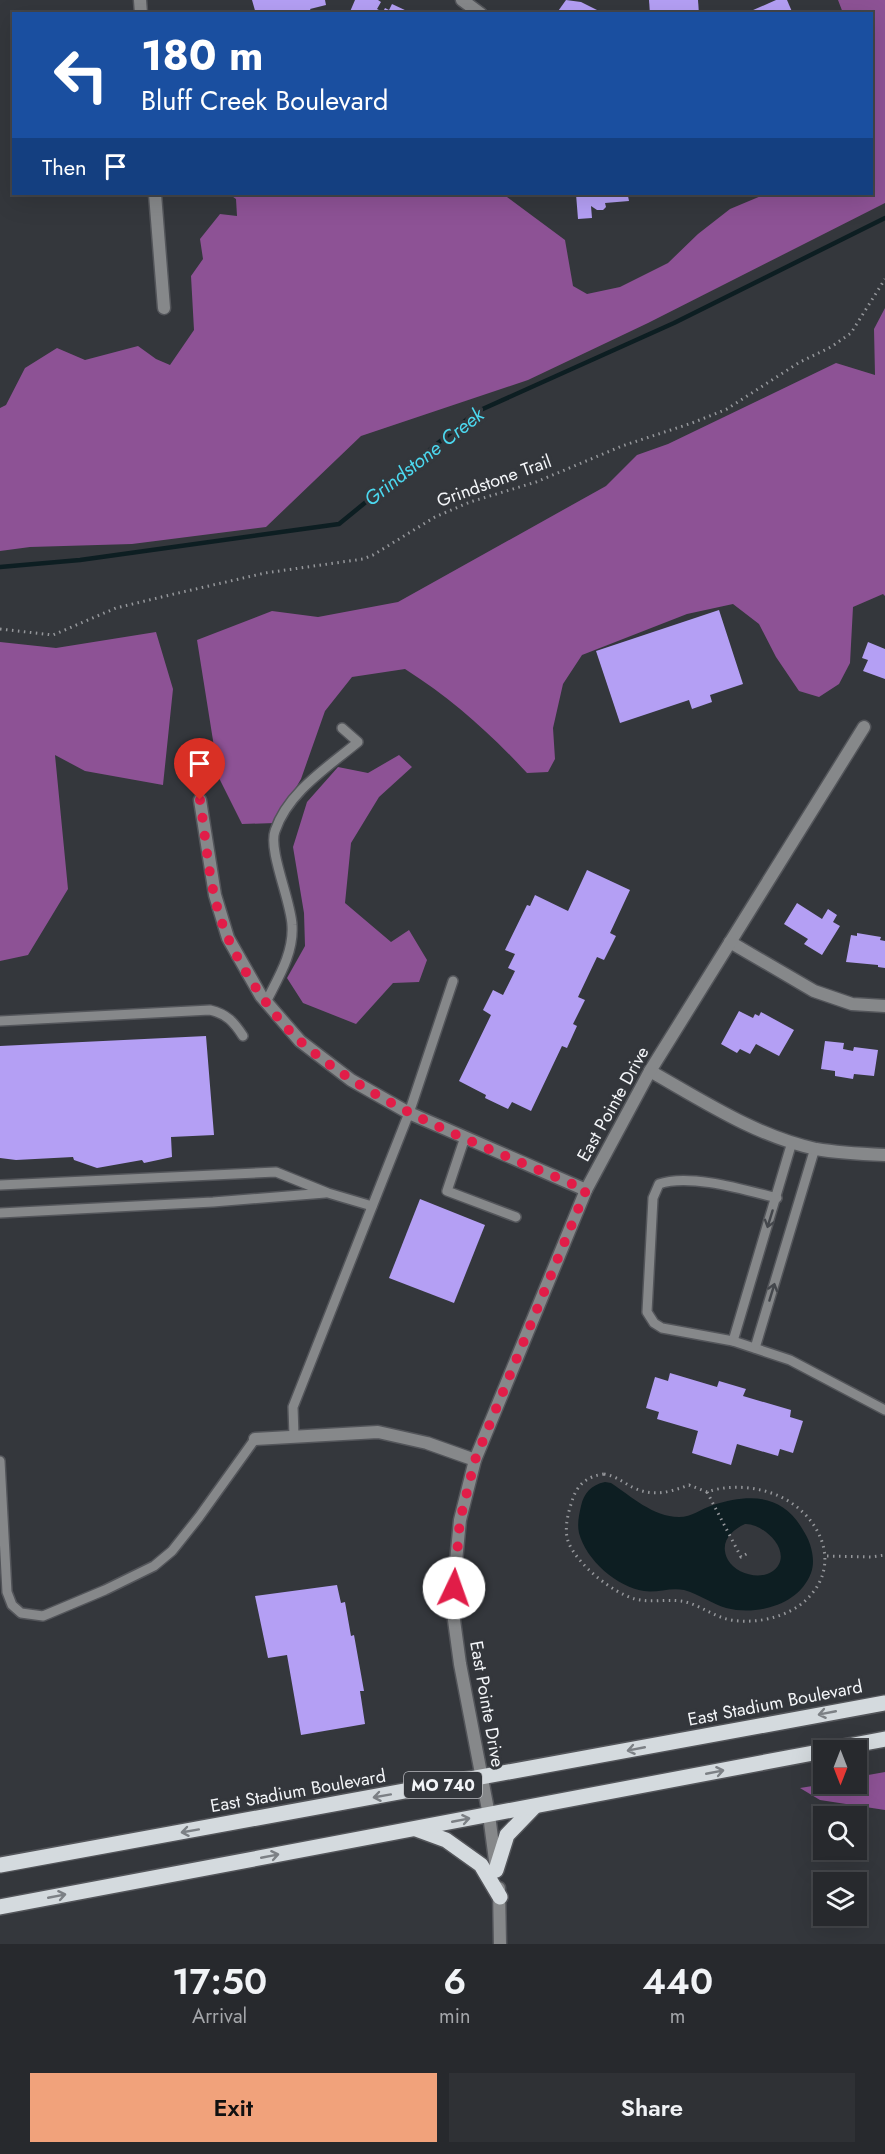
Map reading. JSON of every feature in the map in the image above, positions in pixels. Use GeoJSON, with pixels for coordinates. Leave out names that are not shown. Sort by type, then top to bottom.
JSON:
{"type":"FeatureCollection","features":[{"type":"Feature","properties":{"kind":"main road","name":"East Stadium Boulevard"},"geometry":{"type":"LineString","coordinates":[[0,1865],[885,1703]]}},
{"type":"Feature","properties":{"kind":"main road","name":"MO 740"},"geometry":{"type":"LineString","coordinates":[[867,1743],[885,1739]]}},
{"type":"Feature","properties":{"kind":"main road","name":"MO 740"},"geometry":{"type":"LineString","coordinates":[[0,1906],[813,1753]]}},
{"type":"Feature","properties":{"kind":"main road"},"geometry":{"type":"LineString","coordinates":[[496,1870],[507,1835],[535,1806]]}},
{"type":"Feature","properties":{"kind":"main road"},"geometry":{"type":"LineString","coordinates":[[416,1829],[446,1840],[481,1865],[500,1897]]}},
{"type":"Feature","properties":{"kind":"street"},"geometry":{"type":"LineString","coordinates":[[462,0],[478,12]]}},
{"type":"Feature","properties":{"kind":"street"},"geometry":{"type":"LineString","coordinates":[[155,195],[164,308]]}},
{"type":"Feature","properties":{"kind":"street","name":"East Pointe Drive"},"geometry":{"type":"LineString","coordinates":[[500,1944],[500,1897],[489,1815],[460,1664],[454,1620],[454,1572],[460,1520],[475,1460],[586,1190],[650,1071],[864,727]]}},
{"type":"Feature","properties":{"kind":"street"},"geometry":{"type":"LineString","coordinates":[[200,800],[214,895],[228,938],[261,996],[300,1041],[351,1080],[409,1113],[586,1190]]}},
{"type":"Feature","properties":{"kind":"street"},"geometry":{"type":"LineString","coordinates":[[730,942],[814,991],[852,1004],[885,1006]]}},
{"type":"Feature","properties":{"kind":"street"},"geometry":{"type":"LineString","coordinates":[[650,1071],[730,1117],[792,1142],[842,1153],[885,1155]]}},
{"type":"Feature","properties":{"kind":"street"},"geometry":{"type":"LineString","coordinates":[[255,1438],[378,1432],[427,1443],[475,1460]]}},
{"type":"Feature","properties":{"kind":"lane"},"geometry":{"type":"LineString","coordinates":[[266,1002],[286,962],[292,926],[289,902],[275,854],[274,833],[301,789],[358,742],[342,728]]}},
{"type":"Feature","properties":{"kind":"lane"},"geometry":{"type":"LineString","coordinates":[[294,1436],[293,1407],[409,1113],[453,981]]}},
{"type":"Feature","properties":{"kind":"lane"},"geometry":{"type":"LineString","coordinates":[[0,1021],[210,1010],[222,1013],[233,1020],[243,1036]]}},
{"type":"Feature","properties":{"kind":"lane"},"geometry":{"type":"LineString","coordinates":[[465,1137],[447,1191],[516,1217]]}},
{"type":"Feature","properties":{"kind":"lane"},"geometry":{"type":"LineString","coordinates":[[733,1341],[792,1142]]}},
{"type":"Feature","properties":{"kind":"lane"},"geometry":{"type":"LineString","coordinates":[[755,1348],[816,1148]]}},
{"type":"Feature","properties":{"kind":"lane"},"geometry":{"type":"LineString","coordinates":[[0,1185],[276,1172],[328,1193],[372,1206]]}},
{"type":"Feature","properties":{"kind":"lane"},"geometry":{"type":"LineString","coordinates":[[777,1198],[725,1186],[671,1179],[658,1184],[653,1198],[647,1312],[654,1323],[662,1328],[733,1341],[790,1360],[885,1410]]}},
{"type":"Feature","properties":{"kind":"lane"},"geometry":{"type":"LineString","coordinates":[[0,1213],[213,1202],[328,1193]]}},
{"type":"Feature","properties":{"kind":"lane"},"geometry":{"type":"LineString","coordinates":[[0,1461],[7,1592],[12,1605],[21,1612],[43,1616],[154,1566],[172,1551],[199,1518],[255,1438]]}},
{"type":"Feature","properties":{"kind":"path","name":"Grindstone Trail"},"geometry":{"type":"LineString","coordinates":[[0,629],[53,635],[116,608],[265,573],[363,559],[374,555],[435,517],[470,502],[536,482],[622,446],[727,409],[851,333],[885,279]]}},
{"type":"Feature","properties":{"kind":"path"},"geometry":{"type":"LineString","coordinates":[[707,1492],[717,1488],[738,1487],[760,1490],[790,1502],[801,1511],[818,1532],[827,1556],[820,1581],[807,1599],[798,1606],[773,1617],[741,1620],[725,1618],[682,1601],[648,1601],[621,1594],[597,1578],[567,1540],[567,1521],[574,1496],[581,1483],[597,1475],[613,1475],[634,1487],[652,1493],[671,1492],[689,1485],[707,1492],[741,1557],[750,1552]]}},
{"type":"Feature","properties":{"kind":"path"},"geometry":{"type":"LineString","coordinates":[[827,1556],[885,1555]]}},
{"type":"Feature","properties":{"kind":"shaded area"},"geometry":{"type":"Polygon","coordinates":[[[838,0],[885,0],[885,203],[648,323],[528,380],[361,436],[266,527],[132,544],[30,547],[0,551],[0,408],[6,405],[25,368],[57,348],[85,360],[138,346],[156,359],[170,365],[194,330],[191,276],[203,259],[200,239],[220,214],[237,216],[236,199],[230,195],[506,195],[565,240],[573,286],[587,294],[620,287],[668,263],[698,234],[730,209],[764,195],[873,195],[873,12],[843,12],[838,0]]]}},
{"type":"Feature","properties":{"kind":"shaded area"},"geometry":{"type":"Polygon","coordinates":[[[885,308],[885,596],[883,594],[853,607],[850,663],[839,684],[819,697],[799,691],[776,657],[759,624],[733,604],[687,614],[582,655],[563,684],[553,728],[555,759],[548,772],[527,773],[469,717],[439,692],[405,669],[352,677],[325,711],[301,779],[275,823],[242,824],[219,778],[197,640],[272,611],[318,617],[398,602],[606,486],[637,455],[668,444],[836,363],[875,375],[874,329],[885,308]]]}},
{"type":"Feature","properties":{"kind":"shaded area"},"geometry":{"type":"Polygon","coordinates":[[[156,632],[173,689],[163,785],[85,771],[55,755],[68,889],[28,955],[0,961],[0,642],[56,648],[156,632]]]}},
{"type":"Feature","properties":{"kind":"shaded area"},"geometry":{"type":"Polygon","coordinates":[[[399,755],[412,767],[379,797],[351,843],[345,903],[391,942],[409,930],[427,960],[419,982],[393,983],[356,1024],[303,1003],[287,978],[305,946],[304,913],[293,847],[307,802],[338,767],[368,773],[399,755]]]}},
{"type":"Feature","properties":{"kind":"shaded area"},"geometry":{"type":"Polygon","coordinates":[[[600,1483],[611,1483],[651,1510],[669,1516],[688,1516],[713,1505],[739,1499],[752,1498],[775,1503],[795,1518],[806,1535],[813,1557],[811,1573],[797,1593],[787,1600],[776,1606],[751,1610],[726,1608],[684,1590],[644,1591],[623,1584],[604,1571],[588,1553],[579,1533],[579,1516],[584,1497],[592,1487],[600,1483]],[[745,1524],[727,1538],[725,1548],[728,1560],[732,1566],[745,1573],[768,1574],[779,1564],[780,1550],[765,1531],[745,1524]]]}},
{"type":"Feature","properties":{"kind":"shaded area"},"geometry":{"type":"Polygon","coordinates":[[[885,1772],[885,1810],[820,1800],[800,1788],[813,1786],[813,1794],[867,1794],[867,1775],[885,1772]]]}},
{"type":"Feature","properties":{"kind":"building"},"geometry":{"type":"Polygon","coordinates":[[[252,0],[325,0],[326,5],[310,9],[311,11],[308,12],[255,12],[252,0]]]}},
{"type":"Feature","properties":{"kind":"building"},"geometry":{"type":"Polygon","coordinates":[[[355,0],[378,0],[381,2],[377,9],[383,12],[350,12],[355,0]]]}},
{"type":"Feature","properties":{"kind":"building"},"geometry":{"type":"Polygon","coordinates":[[[566,0],[581,2],[601,12],[557,12],[566,0]]]}},
{"type":"Feature","properties":{"kind":"building"},"geometry":{"type":"Polygon","coordinates":[[[649,0],[698,0],[699,12],[650,12],[649,0]]]}},
{"type":"Feature","properties":{"kind":"building"},"geometry":{"type":"Polygon","coordinates":[[[776,0],[787,0],[792,12],[749,12],[776,0]]]}},
{"type":"Feature","properties":{"kind":"building"},"geometry":{"type":"Polygon","coordinates":[[[392,4],[407,11],[383,12],[385,8],[389,10],[392,4]]]}},
{"type":"Feature","properties":{"kind":"building"},"geometry":{"type":"Polygon","coordinates":[[[576,195],[633,195],[628,196],[629,201],[605,203],[606,207],[603,210],[597,210],[591,206],[592,218],[578,219],[576,195]]]}},
{"type":"Feature","properties":{"kind":"building"},"geometry":{"type":"Polygon","coordinates":[[[719,610],[743,684],[710,695],[712,702],[692,709],[689,700],[620,723],[596,651],[719,610]]]}},
{"type":"Feature","properties":{"kind":"building"},"geometry":{"type":"Polygon","coordinates":[[[868,642],[885,649],[885,679],[863,671],[868,660],[862,658],[868,642]]]}},
{"type":"Feature","properties":{"kind":"building"},"geometry":{"type":"Polygon","coordinates":[[[587,870],[630,890],[610,933],[616,936],[604,960],[597,957],[578,997],[585,1000],[573,1024],[577,1026],[567,1048],[562,1046],[531,1111],[512,1102],[508,1109],[485,1098],[486,1095],[459,1081],[491,1015],[483,1010],[493,990],[503,995],[515,971],[508,968],[515,954],[505,950],[527,905],[530,906],[535,895],[568,911],[587,870]]]}},
{"type":"Feature","properties":{"kind":"building"},"geometry":{"type":"Polygon","coordinates":[[[797,903],[822,919],[828,909],[837,915],[833,922],[840,926],[822,955],[804,944],[808,939],[784,924],[797,903]]]}},
{"type":"Feature","properties":{"kind":"building"},"geometry":{"type":"Polygon","coordinates":[[[857,933],[881,937],[880,940],[885,941],[885,968],[878,967],[878,965],[846,962],[851,935],[857,936],[857,933]]]}},
{"type":"Feature","properties":{"kind":"building"},"geometry":{"type":"Polygon","coordinates":[[[739,1011],[753,1018],[755,1014],[759,1016],[761,1012],[794,1030],[779,1056],[756,1044],[750,1054],[740,1049],[737,1053],[721,1044],[739,1011]]]}},
{"type":"Feature","properties":{"kind":"building"},"geometry":{"type":"Polygon","coordinates":[[[206,1036],[214,1135],[171,1137],[172,1157],[144,1163],[142,1160],[97,1168],[74,1160],[73,1157],[16,1160],[0,1158],[0,1046],[206,1036]]]}},
{"type":"Feature","properties":{"kind":"building"},"geometry":{"type":"Polygon","coordinates":[[[825,1041],[844,1043],[843,1049],[853,1051],[854,1047],[878,1050],[874,1076],[854,1074],[853,1079],[835,1076],[835,1071],[821,1069],[825,1041]]]}},
{"type":"Feature","properties":{"kind":"building"},"geometry":{"type":"Polygon","coordinates":[[[420,1199],[485,1225],[454,1303],[389,1278],[420,1199]]]}},
{"type":"Feature","properties":{"kind":"building"},"geometry":{"type":"Polygon","coordinates":[[[670,1373],[717,1387],[719,1381],[746,1389],[743,1396],[791,1410],[790,1417],[803,1421],[793,1453],[780,1449],[778,1456],[737,1444],[731,1465],[692,1453],[698,1431],[657,1419],[659,1412],[646,1408],[655,1377],[668,1381],[670,1373]]]}},
{"type":"Feature","properties":{"kind":"building"},"geometry":{"type":"Polygon","coordinates":[[[337,1585],[341,1603],[345,1602],[351,1636],[354,1635],[364,1691],[360,1691],[365,1724],[301,1735],[287,1655],[268,1658],[255,1596],[337,1585]]]}},
{"type":"Feature","properties":{"kind":"waterway","name":"Grindstone Creek"},"geometry":{"type":"LineString","coordinates":[[0,567],[80,560],[339,524],[476,412],[674,323],[885,218]]}},
{"type":"Feature","properties":{"kind":"route"},"geometry":{"type":"LineString","coordinates":[[200,800],[214,895],[228,938],[261,996],[300,1041],[351,1080],[409,1113],[586,1190],[475,1460],[460,1520],[454,1588]]}}]}
